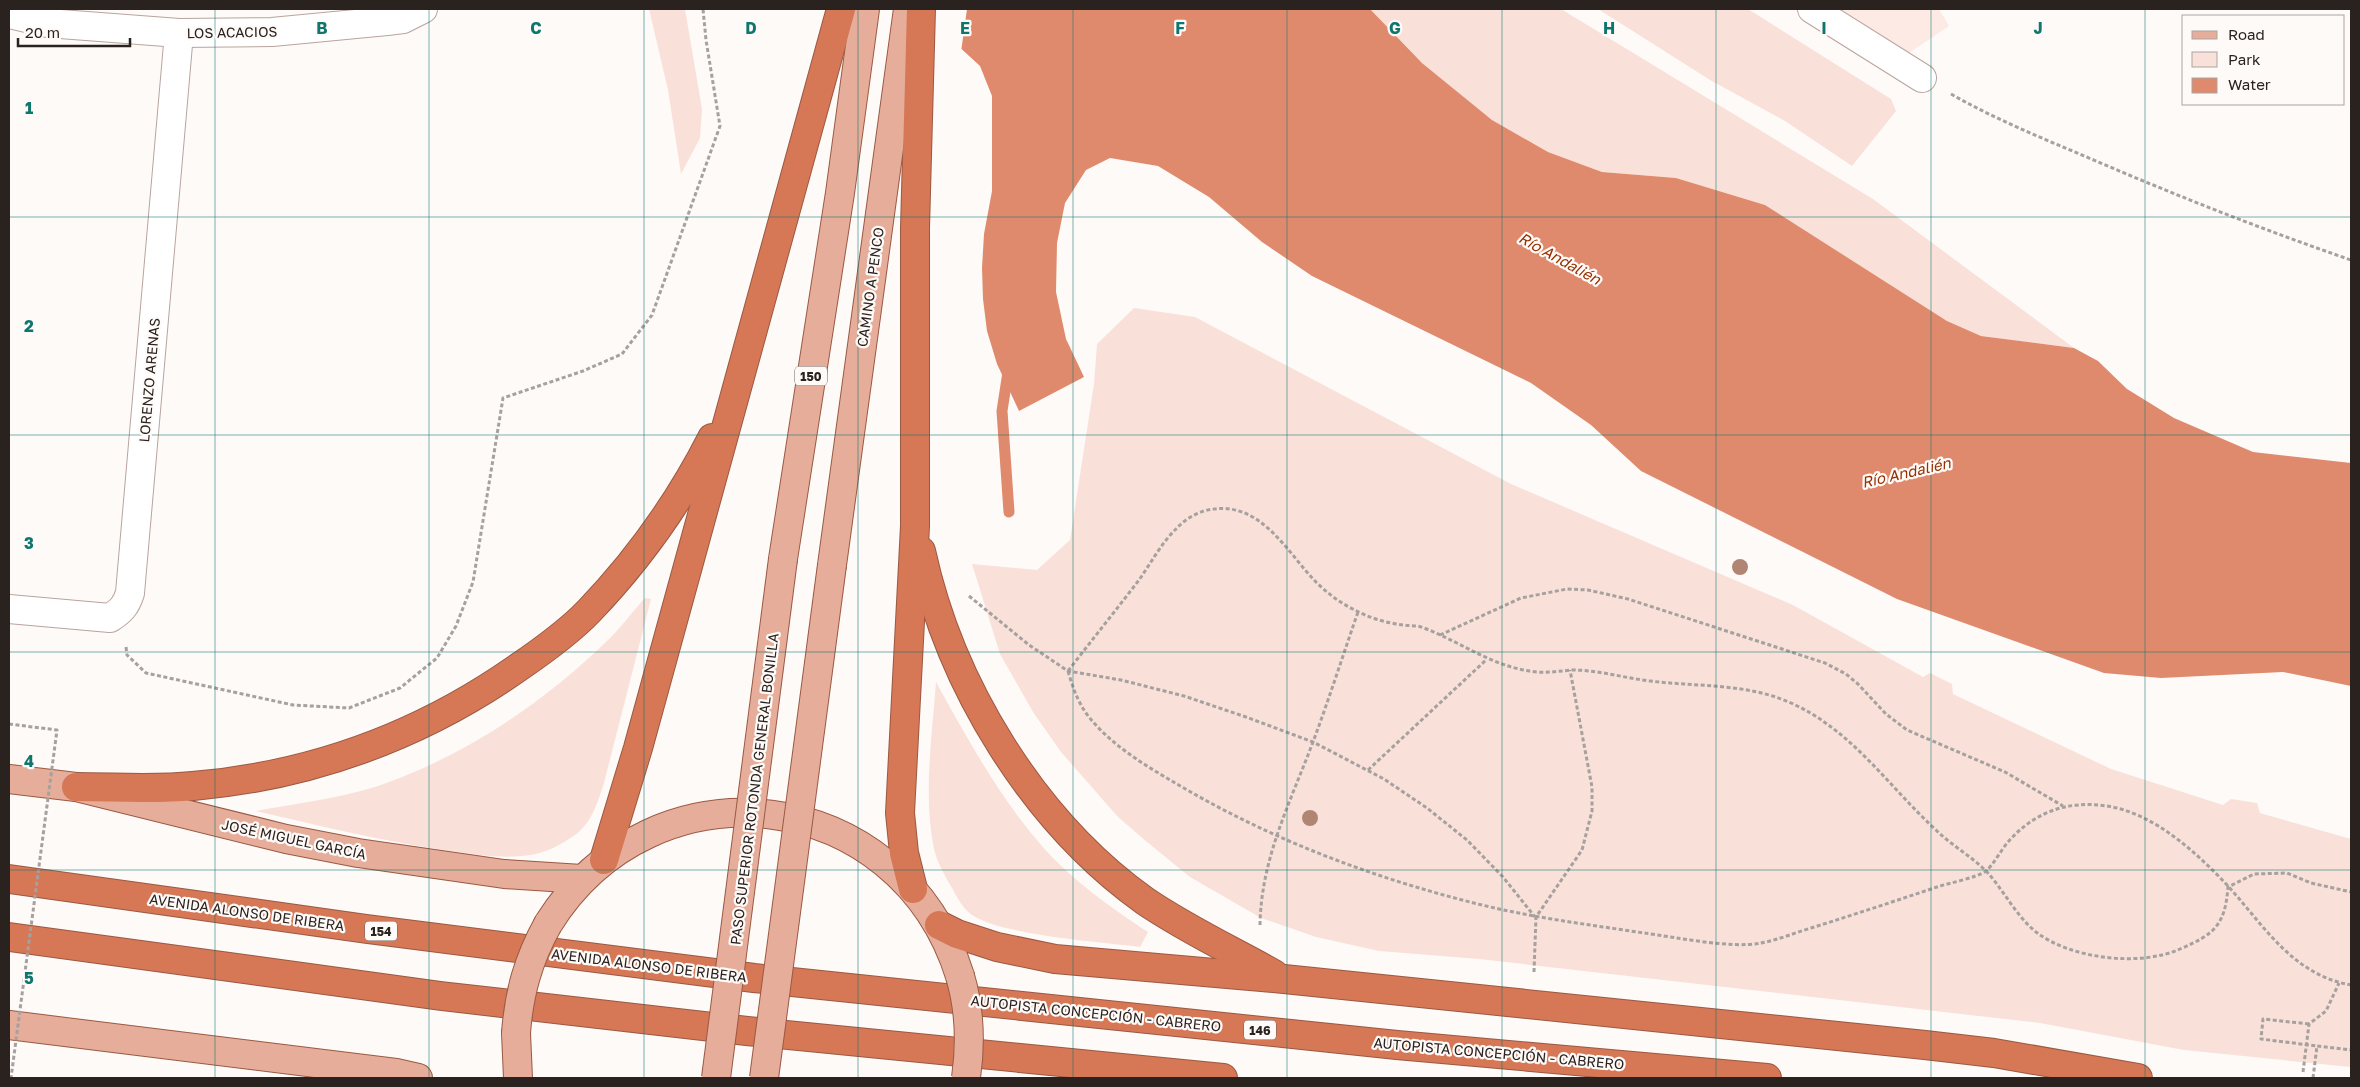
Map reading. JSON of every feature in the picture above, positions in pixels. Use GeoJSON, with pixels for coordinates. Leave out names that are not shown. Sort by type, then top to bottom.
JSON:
{"type":"FeatureCollection","features":[{"type":"Feature","properties":{"kind":"highway"},"geometry":{"type":"LineString","coordinates":[[604,860],[638,748],[840,9]]}},
{"type":"Feature","properties":{"kind":"highway"},"geometry":{"type":"LineString","coordinates":[[913,889],[904,854],[900,813],[915,526],[915,228],[921,9]]}},
{"type":"Feature","properties":{"kind":"highway"},"geometry":{"type":"LineString","coordinates":[[76,787],[191,787],[268,776],[325,763],[379,744],[435,719],[489,688],[540,653],[581,618],[620,577],[680,493],[735,392]]}},
{"type":"Feature","properties":{"kind":"highway"},"geometry":{"type":"LineString","coordinates":[[915,526],[931,590],[953,650],[980,707],[1032,789],[1059,823],[1088,854],[1146,901],[1177,922],[1284,979]]}},
{"type":"Feature","properties":{"kind":"highway","name":"AVENIDA ALONSO DE RIBERA"},"geometry":{"type":"LineString","coordinates":[[9,878],[376,930],[754,978]]}},
{"type":"Feature","properties":{"kind":"highway"},"geometry":{"type":"LineString","coordinates":[[939,925],[957,934],[997,947],[1055,959],[1284,979],[1925,1044],[1994,1053],[2138,1078]]}},
{"type":"Feature","properties":{"kind":"highway"},"geometry":{"type":"LineString","coordinates":[[9,937],[441,996],[747,1031],[1223,1078]]}},
{"type":"Feature","properties":{"kind":"highway","name":"AUTOPISTA CONCEPCIÓN - CABRERO"},"geometry":{"type":"LineString","coordinates":[[754,978],[1397,1044],[1767,1078]]}},
{"type":"Feature","properties":{"kind":"main road","name":"PASO SUPERIOR ROTONDA GENERAL BONILLA"},"geometry":{"type":"LineString","coordinates":[[716,1078],[783,559],[840,193],[865,9]]}},
{"type":"Feature","properties":{"kind":"main road","name":"CAMINO A PENCO"},"geometry":{"type":"LineString","coordinates":[[764,1078],[908,9]]}},
{"type":"Feature","properties":{"kind":"main road","name":"JOSÉ MIGUEL GARCÍA"},"geometry":{"type":"LineString","coordinates":[[9,779],[76,787],[286,838],[358,853],[504,874],[582,879]]}},
{"type":"Feature","properties":{"kind":"main road"},"geometry":{"type":"LineString","coordinates":[[518,1078],[516,1034],[518,1005],[524,977],[534,950],[548,924],[582,879],[627,844],[680,821],[736,813],[793,818],[846,837],[871,852],[913,889],[948,941],[960,976],[966,998],[970,1026],[966,1078]]}},
{"type":"Feature","properties":{"kind":"main road"},"geometry":{"type":"LineString","coordinates":[[9,1025],[396,1073],[418,1078]]}},
{"type":"Feature","properties":{"kind":"main road"},"geometry":{"type":"LineString","coordinates":[[242,1054],[317,1078]]}},
{"type":"Feature","properties":{"kind":"street","name":"LOS ACACIOS"},"geometry":{"type":"LineString","coordinates":[[9,14],[47,23],[179,33],[272,32],[403,19],[423,9]]}},
{"type":"Feature","properties":{"kind":"street"},"geometry":{"type":"LineString","coordinates":[[1812,9],[1922,78]]}},
{"type":"Feature","properties":{"kind":"street","name":"LORENZO ARENAS"},"geometry":{"type":"LineString","coordinates":[[120,612],[127,604],[130,593],[179,33]]}},
{"type":"Feature","properties":{"kind":"street"},"geometry":{"type":"LineString","coordinates":[[9,609],[98,618],[110,618],[120,612]]}},
{"type":"Feature","properties":{"kind":"path"},"geometry":{"type":"LineString","coordinates":[[120,612],[127,655],[146,672],[293,705],[349,708],[400,688],[437,658],[456,626],[473,582],[503,398],[583,371],[622,354],[652,314],[720,126],[703,9]]}},
{"type":"Feature","properties":{"kind":"path"},"geometry":{"type":"LineString","coordinates":[[1922,78],[1993,117],[2262,229],[2351,260]]}},
{"type":"Feature","properties":{"kind":"path"},"geometry":{"type":"LineString","coordinates":[[1068,671],[1175,529],[1201,512],[1216,508],[1247,514],[1261,522],[1296,557],[1313,579],[1334,598],[1358,612],[1384,621],[1421,626],[1486,660],[1511,668],[1538,672],[1570,670],[1602,672],[1646,680],[1747,689],[1791,703],[1830,725],[1846,739],[1877,768],[1937,832],[1985,871],[2036,931],[2051,941],[2083,954],[2153,957],[2174,952],[2212,932],[2226,913],[2228,887]]}},
{"type":"Feature","properties":{"kind":"path"},"geometry":{"type":"LineString","coordinates":[[1439,636],[1521,598],[1544,592],[1567,589],[1608,593],[1825,663],[1846,674],[1886,714],[1907,730],[2005,772],[2063,806]]}},
{"type":"Feature","properties":{"kind":"path"},"geometry":{"type":"LineString","coordinates":[[966,594],[1030,646],[1068,671],[1121,680],[1184,696],[1313,742],[1368,770],[1427,808],[1467,840],[1503,877],[1536,917]]}},
{"type":"Feature","properties":{"kind":"path"},"geometry":{"type":"LineString","coordinates":[[1260,924],[1264,875],[1358,612]]}},
{"type":"Feature","properties":{"kind":"path"},"geometry":{"type":"LineString","coordinates":[[1368,770],[1486,660]]}},
{"type":"Feature","properties":{"kind":"path"},"geometry":{"type":"LineString","coordinates":[[1534,972],[1536,917],[1582,850],[1592,811],[1592,787],[1570,670]]}},
{"type":"Feature","properties":{"kind":"path"},"geometry":{"type":"LineString","coordinates":[[1068,671],[1079,702],[1088,717],[1112,739],[1145,764],[1229,814],[1332,858],[1419,888],[1536,917],[1709,942],[1759,944],[1985,871],[2010,839],[2026,824],[2043,814],[2063,806],[2109,806],[2149,821],[2196,855],[2228,887],[2282,949],[2305,968],[2321,977],[2351,985]]}},
{"type":"Feature","properties":{"kind":"path"},"geometry":{"type":"LineString","coordinates":[[9,724],[57,730],[11,1078]]}},
{"type":"Feature","properties":{"kind":"path"},"geometry":{"type":"LineString","coordinates":[[2228,887],[2254,874],[2287,873],[2311,883],[2351,892]]}},
{"type":"Feature","properties":{"kind":"path"},"geometry":{"type":"LineString","coordinates":[[2339,983],[2326,1011],[2309,1024],[2263,1019],[2261,1039],[2351,1050]]}},
{"type":"Feature","properties":{"kind":"path"},"geometry":{"type":"LineString","coordinates":[[2303,1072],[2309,1024]]}},
{"type":"Feature","properties":{"kind":"path"},"geometry":{"type":"LineString","coordinates":[[2313,1078],[2317,1046]]}},
{"type":"Feature","properties":{"kind":"shaded area"},"geometry":{"type":"Polygon","coordinates":[[[1834,9],[1939,9],[1949,26],[1906,55],[1834,9]]]}},
{"type":"Feature","properties":{"kind":"green space"},"geometry":{"type":"Polygon","coordinates":[[[649,9],[685,9],[702,109],[700,138],[681,174],[668,90],[649,9]]]}},
{"type":"Feature","properties":{"kind":"green space"},"geometry":{"type":"Polygon","coordinates":[[[1370,9],[1561,9],[1873,199],[2074,348],[1981,336],[1947,321],[1765,205],[1676,178],[1602,172],[1548,152],[1492,120],[1422,63],[1370,9]]]}},
{"type":"Feature","properties":{"kind":"green space"},"geometry":{"type":"Polygon","coordinates":[[[1598,9],[1748,9],[1891,99],[1896,111],[1852,166],[1785,121],[1710,80],[1598,9]]]}},
{"type":"Feature","properties":{"kind":"green space"},"geometry":{"type":"Polygon","coordinates":[[[1134,308],[1195,317],[1511,484],[1793,605],[1923,677],[1930,673],[1952,684],[1953,694],[2111,769],[2223,805],[2231,799],[2257,803],[2260,813],[2351,839],[2351,1067],[2184,1050],[2040,1023],[1479,959],[1379,951],[1316,937],[1261,918],[1190,877],[1118,817],[1061,752],[1033,712],[1000,654],[972,564],[1037,570],[1070,540],[1094,384],[1097,344],[1134,308]]]}},
{"type":"Feature","properties":{"kind":"green space"},"geometry":{"type":"Polygon","coordinates":[[[645,598],[651,599],[604,783],[594,811],[586,824],[575,835],[559,845],[530,855],[500,857],[480,855],[377,838],[256,811],[341,796],[374,787],[449,756],[506,723],[558,684],[612,636],[645,598]]]}},
{"type":"Feature","properties":{"kind":"green space"},"geometry":{"type":"Polygon","coordinates":[[[936,682],[985,767],[1026,827],[1066,870],[1106,903],[1148,932],[1140,947],[1052,937],[1005,928],[972,915],[963,906],[939,864],[934,849],[931,829],[929,766],[936,682]]]}},
{"type":"Feature","properties":{"kind":"water","name":"Río Andalién"},"geometry":{"type":"Polygon","coordinates":[[[918,9],[1370,9],[1422,63],[1492,120],[1548,152],[1602,172],[1676,178],[1765,205],[1947,321],[1981,336],[2074,348],[2098,361],[2127,389],[2174,418],[2253,452],[2351,463],[2351,686],[2283,672],[2161,678],[2104,673],[1897,599],[1641,471],[1591,425],[1531,383],[1312,276],[1262,242],[1209,197],[1158,166],[1110,158],[1086,170],[1065,203],[1057,243],[1056,292],[1066,339],[1084,377],[1019,411],[997,364],[987,331],[983,299],[984,234],[992,191],[992,96],[980,66],[918,9]]]}},
{"type":"Feature","properties":{"kind":"pier"},"geometry":{"type":"Polygon","coordinates":[[[916,9],[967,9],[961,52],[917,11],[916,9]]]}},
{"type":"Feature","properties":{"kind":"waterway"},"geometry":{"type":"LineString","coordinates":[[1008,372],[1002,411],[1009,512]]}}]}
